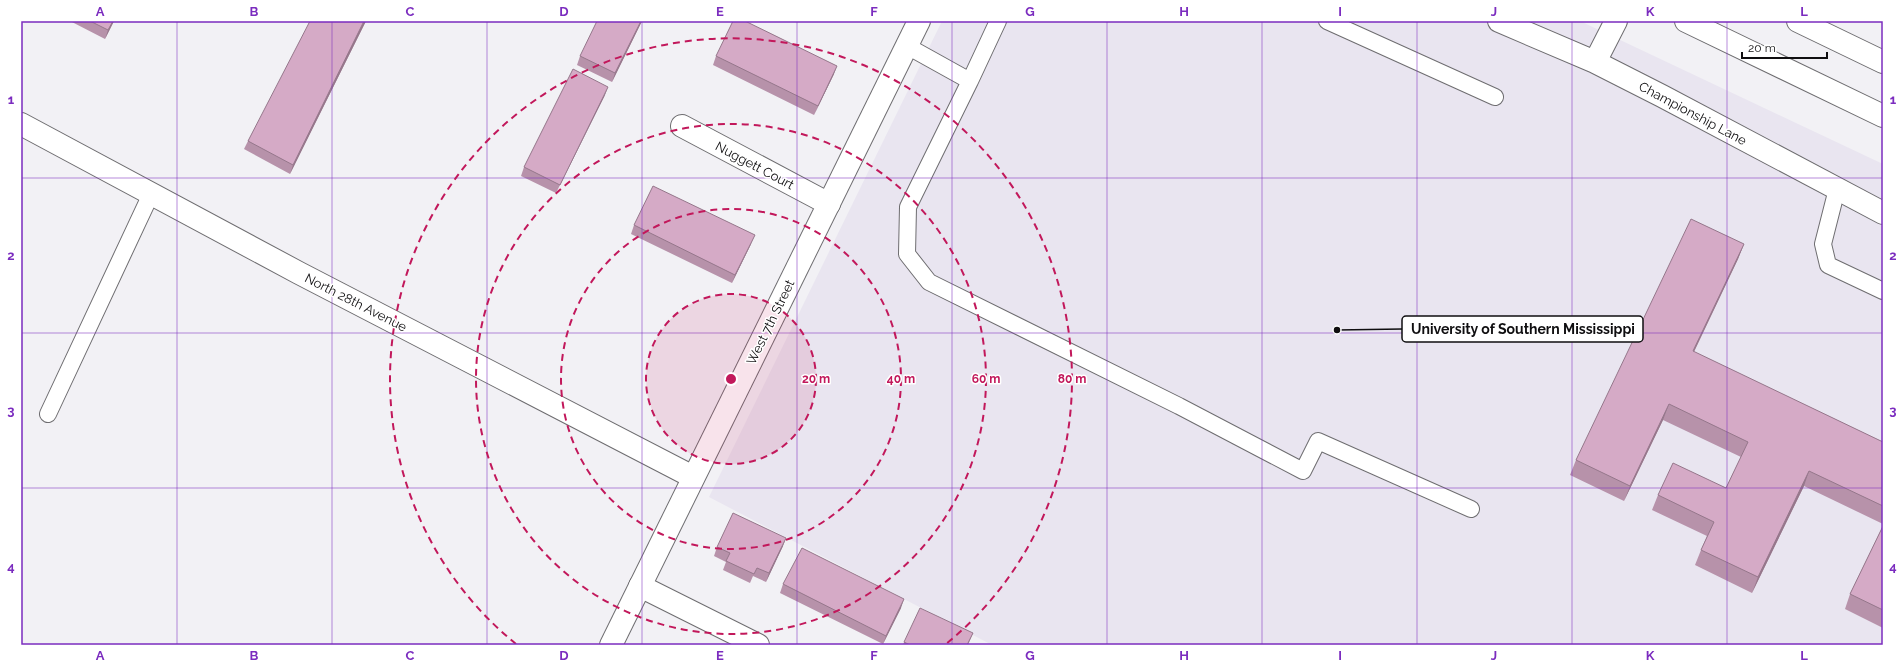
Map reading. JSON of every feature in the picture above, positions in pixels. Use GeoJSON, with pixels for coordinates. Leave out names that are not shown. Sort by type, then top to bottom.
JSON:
{"type":"FeatureCollection","features":[{"type":"Feature","properties":{"kind":"street","name":"West 7th Street"},"geometry":{"type":"LineString","coordinates":[[610,645],[920,21]]}},
{"type":"Feature","properties":{"kind":"street","name":"Championship Lane"},"geometry":{"type":"LineString","coordinates":[[1499,21],[1595,62],[1675,102],[1883,214]]}},
{"type":"Feature","properties":{"kind":"street"},"geometry":{"type":"LineString","coordinates":[[1595,62],[1616,21]]}},
{"type":"Feature","properties":{"kind":"street"},"geometry":{"type":"LineString","coordinates":[[1686,21],[1883,116]]}},
{"type":"Feature","properties":{"kind":"street"},"geometry":{"type":"LineString","coordinates":[[1798,21],[1883,62]]}},
{"type":"Feature","properties":{"kind":"street","name":"North 28th Avenue"},"geometry":{"type":"LineString","coordinates":[[21,124],[299,273],[694,476]]}},
{"type":"Feature","properties":{"kind":"street","name":"Nuggett Court"},"geometry":{"type":"LineString","coordinates":[[682,126],[828,204]]}},
{"type":"Feature","properties":{"kind":"street"},"geometry":{"type":"LineString","coordinates":[[640,586],[758,645]]}},
{"type":"Feature","properties":{"kind":"lane"},"geometry":{"type":"LineString","coordinates":[[998,21],[908,207],[907,254],[929,282],[1172,403],[1303,471],[1318,441],[1471,509]]}},
{"type":"Feature","properties":{"kind":"lane"},"geometry":{"type":"LineString","coordinates":[[1327,21],[1495,97]]}},
{"type":"Feature","properties":{"kind":"lane"},"geometry":{"type":"LineString","coordinates":[[907,46],[970,81]]}},
{"type":"Feature","properties":{"kind":"lane"},"geometry":{"type":"LineString","coordinates":[[1837,189],[1823,244],[1828,265],[1883,291]]}},
{"type":"Feature","properties":{"kind":"lane"},"geometry":{"type":"LineString","coordinates":[[48,414],[151,194]]}},
{"type":"Feature","properties":{"kind":"shaded area"},"geometry":{"type":"Polygon","coordinates":[[[942,21],[1580,21],[1883,164],[1883,645],[992,645],[709,497],[942,21]]]}},
{"type":"Feature","properties":{"kind":"building"},"geometry":{"type":"Polygon","coordinates":[[[90,21],[113,21],[108,30],[90,21]]]}},
{"type":"Feature","properties":{"kind":"building"},"geometry":{"type":"Polygon","coordinates":[[[310,21],[364,21],[293,165],[248,141],[310,21]]]}},
{"type":"Feature","properties":{"kind":"building"},"geometry":{"type":"Polygon","coordinates":[[[597,21],[641,21],[615,73],[580,56],[597,21]]]}},
{"type":"Feature","properties":{"kind":"building"},"geometry":{"type":"Polygon","coordinates":[[[733,21],[745,21],[837,66],[818,106],[716,56],[733,21]]]}},
{"type":"Feature","properties":{"kind":"building"},"geometry":{"type":"Polygon","coordinates":[[[573,69],[608,87],[560,185],[524,167],[573,69]]]}},
{"type":"Feature","properties":{"kind":"building"},"geometry":{"type":"Polygon","coordinates":[[[653,186],[755,235],[735,275],[634,225],[653,186]]]}},
{"type":"Feature","properties":{"kind":"building"},"geometry":{"type":"Polygon","coordinates":[[[1691,219],[1744,244],[1693,351],[1883,442],[1883,506],[1809,471],[1758,577],[1701,550],[1714,522],[1658,495],[1673,463],[1726,488],[1748,442],[1669,404],[1630,486],[1576,460],[1691,219]]]}},
{"type":"Feature","properties":{"kind":"building"},"geometry":{"type":"Polygon","coordinates":[[[733,513],[786,538],[769,573],[757,568],[754,574],[726,561],[730,553],[717,547],[733,513]]]}},
{"type":"Feature","properties":{"kind":"building"},"geometry":{"type":"Polygon","coordinates":[[[1883,526],[1883,610],[1850,594],[1883,526]]]}},
{"type":"Feature","properties":{"kind":"building"},"geometry":{"type":"Polygon","coordinates":[[[802,548],[904,599],[886,636],[783,584],[802,548]]]}},
{"type":"Feature","properties":{"kind":"building"},"geometry":{"type":"Polygon","coordinates":[[[920,608],[973,633],[967,645],[910,645],[904,642],[920,608]]]}},
{"type":"Feature","properties":{"kind":"place","name":"University of Southern Mississippi"},"geometry":{"type":"Point","coordinates":[1337,330]}}]}
